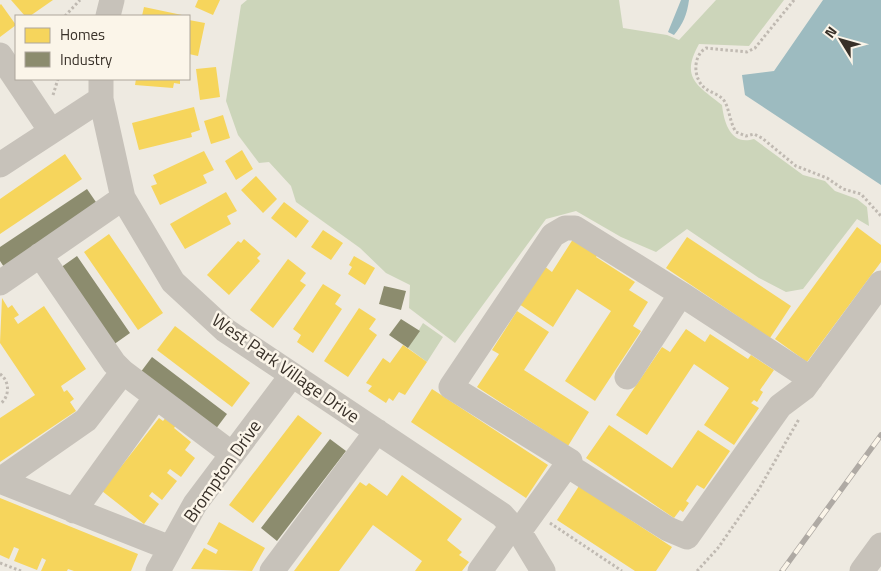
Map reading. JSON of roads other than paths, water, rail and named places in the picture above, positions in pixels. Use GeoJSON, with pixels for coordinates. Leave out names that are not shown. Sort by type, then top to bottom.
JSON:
{"type":"FeatureCollection","features":[{"type":"Feature","properties":{"kind":"street"},"geometry":{"type":"LineString","coordinates":[[108,15],[112,0]]}},
{"type":"Feature","properties":{"kind":"street"},"geometry":{"type":"LineString","coordinates":[[0,55],[15,78]]}},
{"type":"Feature","properties":{"kind":"street"},"geometry":{"type":"LineString","coordinates":[[17,80],[51,132]]}},
{"type":"Feature","properties":{"kind":"street"},"geometry":{"type":"LineString","coordinates":[[0,165],[51,132],[101,89]]}},
{"type":"Feature","properties":{"kind":"street","name":"West Park Village Drive"},"geometry":{"type":"LineString","coordinates":[[101,89],[123,198],[173,282],[225,330],[502,515],[515,530],[543,571]]}},
{"type":"Feature","properties":{"kind":"street"},"geometry":{"type":"LineString","coordinates":[[0,284],[123,198]]}},
{"type":"Feature","properties":{"kind":"street"},"geometry":{"type":"LineString","coordinates":[[480,571],[515,530],[534,512],[570,461],[451,387],[553,235],[565,228],[575,228],[681,294],[810,379]]}},
{"type":"Feature","properties":{"kind":"street"},"geometry":{"type":"LineString","coordinates":[[40,255],[114,363],[123,372],[232,454]]}},
{"type":"Feature","properties":{"kind":"street"},"geometry":{"type":"LineString","coordinates":[[567,465],[668,529],[687,537],[780,406],[804,388],[881,283]]}},
{"type":"Feature","properties":{"kind":"street"},"geometry":{"type":"LineString","coordinates":[[627,377],[681,294]]}},
{"type":"Feature","properties":{"kind":"street"},"geometry":{"type":"LineString","coordinates":[[0,481],[86,420],[123,372]]}},
{"type":"Feature","properties":{"kind":"street","name":"Brompton Drive"},"geometry":{"type":"LineString","coordinates":[[158,571],[195,504],[292,375]]}},
{"type":"Feature","properties":{"kind":"street"},"geometry":{"type":"LineString","coordinates":[[74,511],[156,397]]}},
{"type":"Feature","properties":{"kind":"street"},"geometry":{"type":"LineString","coordinates":[[272,571],[377,431]]}},
{"type":"Feature","properties":{"kind":"street"},"geometry":{"type":"LineString","coordinates":[[0,481],[170,548]]}},
{"type":"Feature","properties":{"kind":"street"},"geometry":{"type":"LineString","coordinates":[[862,571],[881,545]]}},
{"type":"Feature","properties":{"kind":"water"},"geometry":{"type":"Polygon","coordinates":[[[681,0],[689,0],[684,19],[674,35],[668,32],[681,0]]]}},
{"type":"Feature","properties":{"kind":"water"},"geometry":{"type":"Polygon","coordinates":[[[823,0],[881,0],[881,185],[745,95],[742,75],[774,71],[823,0]]]}},
{"type":"Feature","properties":{"kind":"railway"},"geometry":{"type":"LineString","coordinates":[[782,571],[881,435]]}}]}
